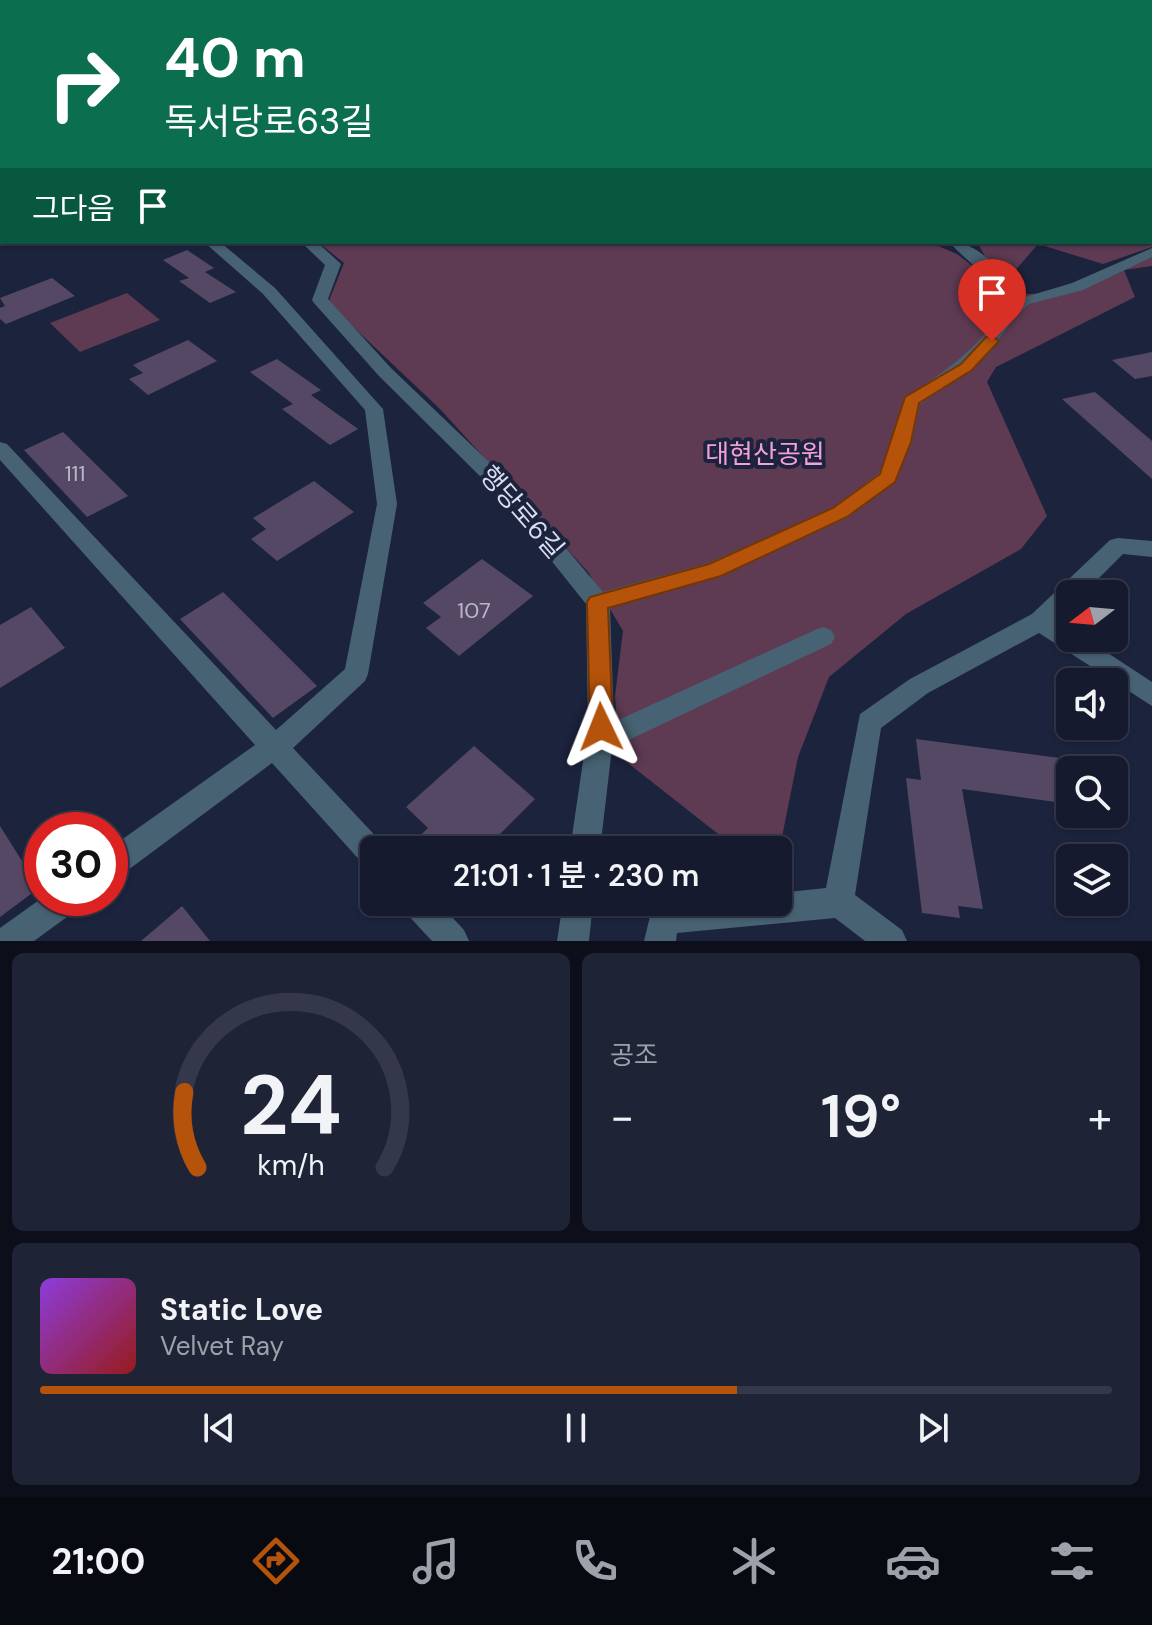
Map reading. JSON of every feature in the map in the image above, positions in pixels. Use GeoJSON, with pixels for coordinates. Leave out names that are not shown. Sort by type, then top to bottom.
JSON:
{"type":"FeatureCollection","features":[{"type":"Feature","properties":{"kind":"street"},"geometry":{"type":"LineString","coordinates":[[128,853],[275,746],[356,674],[387,504],[374,409],[269,291],[213,244]]}},
{"type":"Feature","properties":{"kind":"street","name":"행당로6길"},"geometry":{"type":"LineString","coordinates":[[310,244],[333,264],[320,300],[385,372],[505,489],[598,602]]}},
{"type":"Feature","properties":{"kind":"street"},"geometry":{"type":"LineString","coordinates":[[959,244],[980,258],[1007,294],[1010,312]]}},
{"type":"Feature","properties":{"kind":"street"},"geometry":{"type":"LineString","coordinates":[[587,836],[600,741],[598,602],[714,570],[840,513],[888,477],[902,442],[911,401],[966,367],[992,341],[1017,304],[1039,293],[1066,290],[1152,252]]}},
{"type":"Feature","properties":{"kind":"street"},"geometry":{"type":"LineString","coordinates":[[0,448],[360,840]]}},
{"type":"Feature","properties":{"kind":"street"},"geometry":{"type":"LineString","coordinates":[[839,902],[869,722],[919,686],[1040,621],[1118,546],[1152,549]]}},
{"type":"Feature","properties":{"kind":"street"},"geometry":{"type":"LineString","coordinates":[[1040,621],[1152,695]]}},
{"type":"Feature","properties":{"kind":"street"},"geometry":{"type":"LineString","coordinates":[[600,741],[823,637]]}},
{"type":"Feature","properties":{"kind":"street"},"geometry":{"type":"LineString","coordinates":[[660,941],[663,919],[839,902],[891,941]]}},
{"type":"Feature","properties":{"kind":"street"},"geometry":{"type":"LineString","coordinates":[[8,941],[42,916]]}},
{"type":"Feature","properties":{"kind":"street"},"geometry":{"type":"LineString","coordinates":[[430,916],[453,941]]}},
{"type":"Feature","properties":{"kind":"street"},"geometry":{"type":"LineString","coordinates":[[573,941],[576,916]]}},
{"type":"Feature","properties":{"kind":"green space","name":"대현산공원"},"geometry":{"type":"Polygon","coordinates":[[[320,244],[934,244],[957,254],[1010,295],[1069,292],[1152,252],[1152,266],[1124,270],[1135,297],[996,367],[987,382],[1047,516],[1021,549],[906,614],[829,677],[798,757],[782,836],[721,836],[619,756],[615,696],[623,631],[588,572],[440,409],[328,303],[344,263],[320,244]]]}},
{"type":"Feature","properties":{"kind":"green space"},"geometry":{"type":"Polygon","coordinates":[[[978,244],[1038,244],[1013,273],[995,274],[978,244]]]}},
{"type":"Feature","properties":{"kind":"green space"},"geometry":{"type":"Polygon","coordinates":[[[1038,244],[1152,244],[1152,247],[1103,264],[1038,244]]]}},
{"type":"Feature","properties":{"kind":"green space"},"geometry":{"type":"Polygon","coordinates":[[[127,293],[160,320],[80,352],[50,323],[127,293]]]}},
{"type":"Feature","properties":{"kind":"building"},"geometry":{"type":"Polygon","coordinates":[[[187,250],[214,268],[205,272],[236,292],[210,303],[179,281],[189,278],[163,260],[187,250]]]}},
{"type":"Feature","properties":{"kind":"building"},"geometry":{"type":"Polygon","coordinates":[[[52,278],[75,296],[6,324],[0,319],[0,308],[5,306],[0,298],[52,278]]]}},
{"type":"Feature","properties":{"kind":"building"},"geometry":{"type":"Polygon","coordinates":[[[188,340],[217,361],[148,395],[129,379],[143,373],[133,365],[188,340]]]}},
{"type":"Feature","properties":{"kind":"building"},"geometry":{"type":"Polygon","coordinates":[[[1152,352],[1152,376],[1135,379],[1112,360],[1152,352]]]}},
{"type":"Feature","properties":{"kind":"building"},"geometry":{"type":"Polygon","coordinates":[[[277,359],[321,390],[311,395],[358,429],[330,445],[282,409],[293,404],[250,372],[277,359]]]}},
{"type":"Feature","properties":{"kind":"building"},"geometry":{"type":"Polygon","coordinates":[[[1095,392],[1152,441],[1152,479],[1062,399],[1095,392]]]}},
{"type":"Feature","properties":{"kind":"building"},"geometry":{"type":"Polygon","coordinates":[[[63,432],[128,496],[87,517],[24,450],[63,432]]]}},
{"type":"Feature","properties":{"kind":"building"},"geometry":{"type":"Polygon","coordinates":[[[314,481],[354,512],[277,561],[251,539],[266,529],[253,518],[314,481]]]}},
{"type":"Feature","properties":{"kind":"building"},"geometry":{"type":"Polygon","coordinates":[[[482,559],[533,596],[459,656],[426,628],[441,617],[423,603],[482,559]]]}},
{"type":"Feature","properties":{"kind":"building"},"geometry":{"type":"Polygon","coordinates":[[[223,592],[317,686],[273,718],[180,619],[223,592]]]}},
{"type":"Feature","properties":{"kind":"building"},"geometry":{"type":"Polygon","coordinates":[[[31,607],[65,648],[0,688],[0,625],[31,607]]]}},
{"type":"Feature","properties":{"kind":"building"},"geometry":{"type":"Polygon","coordinates":[[[916,739],[1056,757],[1056,802],[962,789],[983,909],[958,906],[960,918],[922,913],[906,778],[921,780],[916,739]]]}},
{"type":"Feature","properties":{"kind":"building"},"geometry":{"type":"Polygon","coordinates":[[[474,746],[535,799],[498,836],[420,836],[428,828],[406,807],[474,746]]]}},
{"type":"Feature","properties":{"kind":"building"},"geometry":{"type":"Polygon","coordinates":[[[0,826],[24,864],[24,899],[0,917],[0,826]]]}},
{"type":"Feature","properties":{"kind":"building"},"geometry":{"type":"Polygon","coordinates":[[[182,906],[210,941],[141,941],[182,906]]]}},
{"type":"Feature","properties":{"kind":"route"},"geometry":{"type":"LineString","coordinates":[[601,727],[598,602],[714,570],[840,513],[888,477],[902,442],[911,401],[966,367],[992,341]]}}]}
